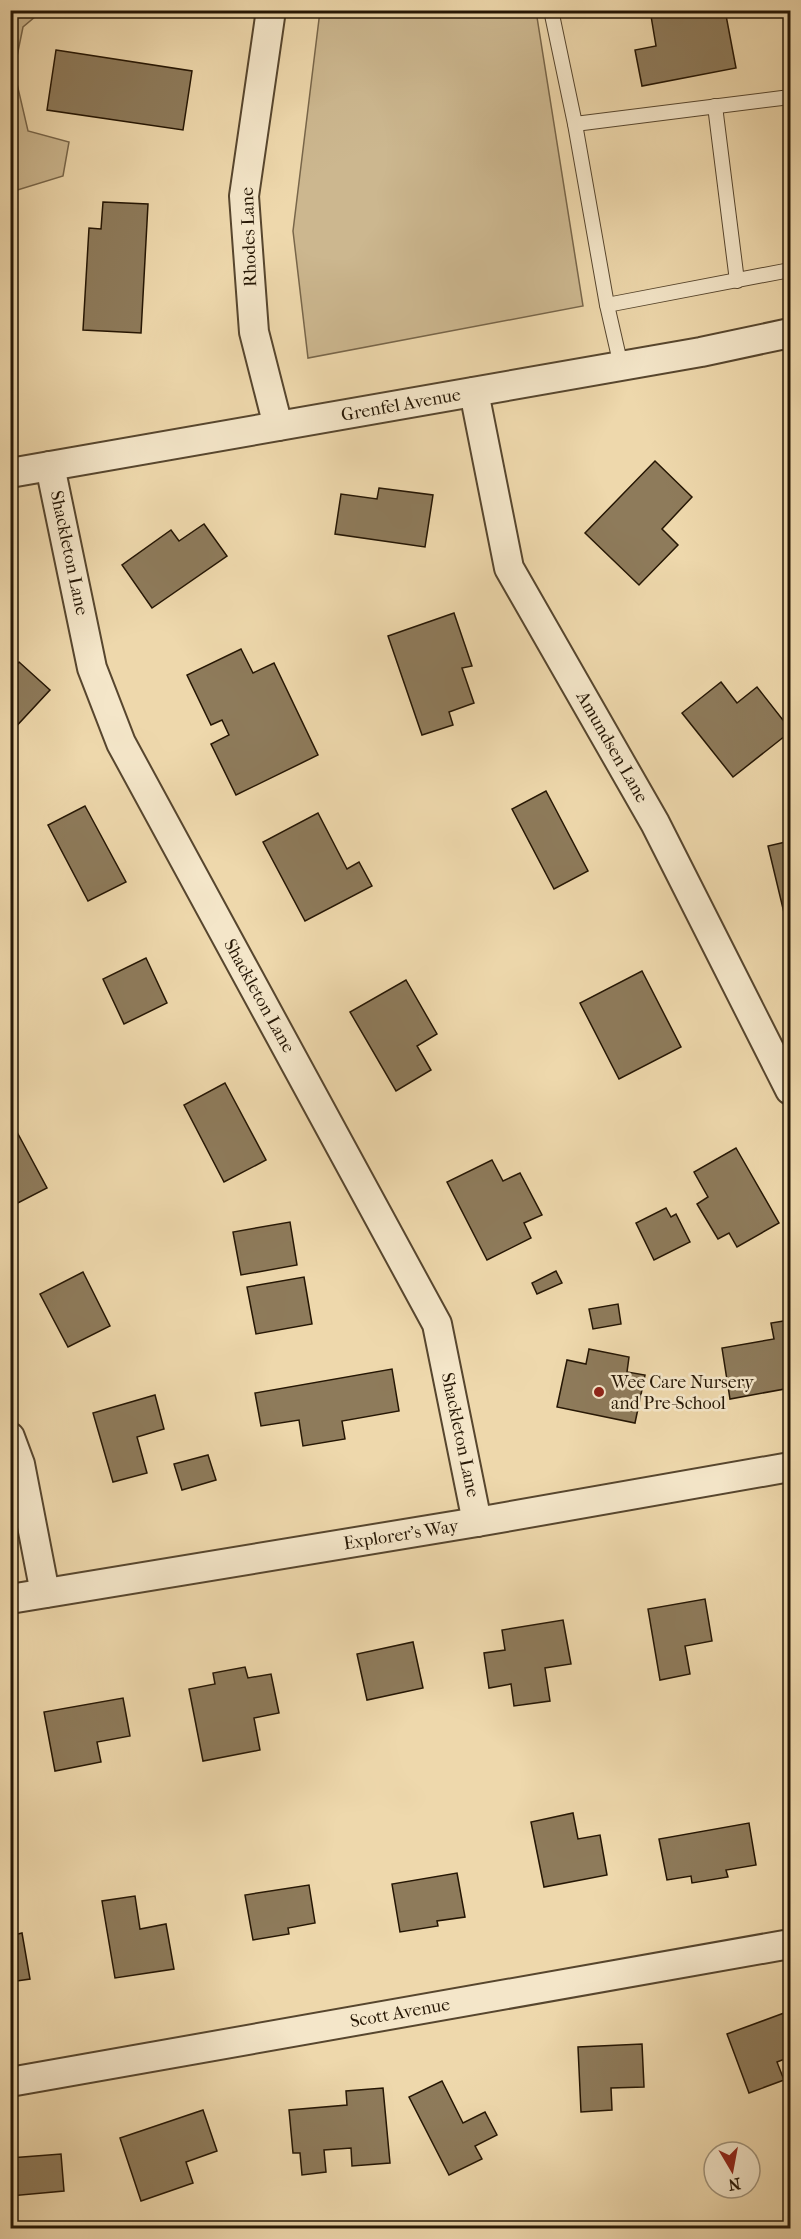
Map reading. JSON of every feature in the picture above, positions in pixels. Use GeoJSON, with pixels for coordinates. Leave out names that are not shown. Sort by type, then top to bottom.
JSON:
{"type":"FeatureCollection","features":[{"type":"Feature","properties":{"kind":"street","name":"Rhodes Lane"},"geometry":{"type":"LineString","coordinates":[[271,10],[243,196],[254,332],[278,426]]}},
{"type":"Feature","properties":{"kind":"street","name":"Grenfel Avenue"},"geometry":{"type":"LineString","coordinates":[[10,473],[621,366],[790,333]]}},
{"type":"Feature","properties":{"kind":"street","name":"Amundsen Lane"},"geometry":{"type":"LineString","coordinates":[[474,392],[509,568],[655,823],[790,1090]]}},
{"type":"Feature","properties":{"kind":"street","name":"Shackleton Lane"},"geometry":{"type":"LineString","coordinates":[[50,466],[92,668],[121,743],[437,1324],[477,1522]]}},
{"type":"Feature","properties":{"kind":"street"},"geometry":{"type":"LineString","coordinates":[[10,1437],[20,1464],[45,1593]]}},
{"type":"Feature","properties":{"kind":"street","name":"Explorer's Way"},"geometry":{"type":"LineString","coordinates":[[10,1599],[477,1522],[790,1467]]}},
{"type":"Feature","properties":{"kind":"street","name":"Scott Avenue"},"geometry":{"type":"LineString","coordinates":[[10,2082],[790,1944]]}},
{"type":"Feature","properties":{"kind":"lane"},"geometry":{"type":"LineString","coordinates":[[551,10],[621,366]]}},
{"type":"Feature","properties":{"kind":"lane"},"geometry":{"type":"LineString","coordinates":[[575,124],[790,97]]}},
{"type":"Feature","properties":{"kind":"lane"},"geometry":{"type":"LineString","coordinates":[[715,106],[737,281]]}},
{"type":"Feature","properties":{"kind":"lane"},"geometry":{"type":"LineString","coordinates":[[608,305],[790,270]]}},
{"type":"Feature","properties":{"kind":"shaded area"},"geometry":{"type":"Polygon","coordinates":[[[11,10],[42,11],[23,27],[14,71],[28,131],[69,142],[63,176],[11,192],[11,10]]]}},
{"type":"Feature","properties":{"kind":"shaded area"},"geometry":{"type":"Polygon","coordinates":[[[320,11],[536,11],[583,306],[308,358],[293,231],[320,11]]]}},
{"type":"Feature","properties":{"kind":"building"},"geometry":{"type":"Polygon","coordinates":[[[650,10],[725,10],[736,68],[642,86],[635,50],[656,46],[650,10]]]}},
{"type":"Feature","properties":{"kind":"building"},"geometry":{"type":"Polygon","coordinates":[[[56,50],[192,71],[183,130],[47,110],[56,50]]]}},
{"type":"Feature","properties":{"kind":"building"},"geometry":{"type":"Polygon","coordinates":[[[103,202],[148,204],[141,333],[83,330],[89,228],[101,229],[103,202]]]}},
{"type":"Feature","properties":{"kind":"building"},"geometry":{"type":"Polygon","coordinates":[[[655,461],[692,497],[662,529],[678,545],[639,585],[585,533],[655,461]]]}},
{"type":"Feature","properties":{"kind":"building"},"geometry":{"type":"Polygon","coordinates":[[[379,488],[433,495],[425,547],[335,534],[341,494],[377,499],[379,488]]]}},
{"type":"Feature","properties":{"kind":"building"},"geometry":{"type":"Polygon","coordinates":[[[204,524],[227,556],[152,608],[122,565],[171,530],[179,541],[204,524]]]}},
{"type":"Feature","properties":{"kind":"building"},"geometry":{"type":"Polygon","coordinates":[[[454,613],[472,666],[462,668],[474,703],[449,712],[453,725],[422,735],[388,636],[454,613]]]}},
{"type":"Feature","properties":{"kind":"building"},"geometry":{"type":"Polygon","coordinates":[[[241,649],[253,673],[274,663],[318,755],[236,795],[211,744],[229,735],[222,720],[211,725],[187,675],[241,649]]]}},
{"type":"Feature","properties":{"kind":"building"},"geometry":{"type":"Polygon","coordinates":[[[19,662],[50,690],[10,733],[10,672],[19,662]]]}},
{"type":"Feature","properties":{"kind":"building"},"geometry":{"type":"Polygon","coordinates":[[[721,682],[737,703],[757,687],[790,729],[790,732],[733,777],[682,713],[721,682]]]}},
{"type":"Feature","properties":{"kind":"building"},"geometry":{"type":"Polygon","coordinates":[[[546,791],[588,871],[554,889],[512,809],[546,791]]]}},
{"type":"Feature","properties":{"kind":"building"},"geometry":{"type":"Polygon","coordinates":[[[85,806],[126,882],[88,901],[48,825],[85,806]]]}},
{"type":"Feature","properties":{"kind":"building"},"geometry":{"type":"Polygon","coordinates":[[[318,813],[347,869],[359,862],[372,886],[305,921],[263,842],[318,813]]]}},
{"type":"Feature","properties":{"kind":"building"},"geometry":{"type":"Polygon","coordinates":[[[790,841],[790,915],[785,917],[768,846],[790,841]]]}},
{"type":"Feature","properties":{"kind":"building"},"geometry":{"type":"Polygon","coordinates":[[[146,958],[167,1003],[124,1024],[103,979],[146,958]]]}},
{"type":"Feature","properties":{"kind":"building"},"geometry":{"type":"Polygon","coordinates":[[[642,971],[681,1047],[619,1079],[580,1003],[642,971]]]}},
{"type":"Feature","properties":{"kind":"building"},"geometry":{"type":"Polygon","coordinates":[[[406,980],[437,1034],[417,1046],[431,1070],[396,1091],[350,1012],[406,980]]]}},
{"type":"Feature","properties":{"kind":"building"},"geometry":{"type":"Polygon","coordinates":[[[225,1083],[266,1160],[224,1182],[184,1105],[225,1083]]]}},
{"type":"Feature","properties":{"kind":"building"},"geometry":{"type":"Polygon","coordinates":[[[10,1119],[47,1188],[10,1207],[10,1119]]]}},
{"type":"Feature","properties":{"kind":"building"},"geometry":{"type":"Polygon","coordinates":[[[736,1148],[779,1223],[737,1247],[729,1233],[718,1239],[697,1204],[708,1197],[694,1172],[736,1148]]]}},
{"type":"Feature","properties":{"kind":"building"},"geometry":{"type":"Polygon","coordinates":[[[492,1160],[503,1181],[520,1173],[542,1215],[524,1223],[531,1238],[487,1260],[447,1182],[492,1160]]]}},
{"type":"Feature","properties":{"kind":"building"},"geometry":{"type":"Polygon","coordinates":[[[666,1208],[671,1217],[676,1214],[690,1242],[654,1260],[636,1223],[666,1208]]]}},
{"type":"Feature","properties":{"kind":"building"},"geometry":{"type":"Polygon","coordinates":[[[290,1222],[297,1265],[241,1275],[233,1232],[290,1222]]]}},
{"type":"Feature","properties":{"kind":"building"},"geometry":{"type":"Polygon","coordinates":[[[556,1271],[562,1283],[537,1294],[532,1283],[556,1271]]]}},
{"type":"Feature","properties":{"kind":"building"},"geometry":{"type":"Polygon","coordinates":[[[83,1272],[110,1326],[68,1347],[40,1294],[83,1272]]]}},
{"type":"Feature","properties":{"kind":"building"},"geometry":{"type":"Polygon","coordinates":[[[304,1277],[312,1324],[256,1334],[247,1287],[304,1277]]]}},
{"type":"Feature","properties":{"kind":"building"},"geometry":{"type":"Polygon","coordinates":[[[618,1304],[621,1324],[593,1329],[589,1309],[618,1304]]]}},
{"type":"Feature","properties":{"kind":"building"},"geometry":{"type":"Polygon","coordinates":[[[790,1320],[790,1388],[730,1399],[722,1348],[774,1339],[771,1323],[790,1320]]]}},
{"type":"Feature","properties":{"kind":"building"},"geometry":{"type":"Polygon","coordinates":[[[589,1349],[629,1357],[627,1372],[645,1375],[635,1423],[557,1407],[567,1360],[586,1364],[589,1349]]]}},
{"type":"Feature","properties":{"kind":"building"},"geometry":{"type":"Polygon","coordinates":[[[392,1369],[399,1411],[342,1421],[345,1439],[303,1446],[299,1420],[261,1426],[255,1393],[392,1369]]]}},
{"type":"Feature","properties":{"kind":"building"},"geometry":{"type":"Polygon","coordinates":[[[155,1395],[164,1429],[137,1437],[147,1473],[113,1482],[93,1413],[155,1395]]]}},
{"type":"Feature","properties":{"kind":"building"},"geometry":{"type":"Polygon","coordinates":[[[208,1455],[216,1480],[182,1490],[174,1464],[208,1455]]]}},
{"type":"Feature","properties":{"kind":"building"},"geometry":{"type":"Polygon","coordinates":[[[705,1599],[712,1641],[685,1646],[690,1674],[660,1680],[648,1609],[705,1599]]]}},
{"type":"Feature","properties":{"kind":"building"},"geometry":{"type":"Polygon","coordinates":[[[563,1620],[571,1664],[545,1668],[550,1701],[514,1706],[511,1684],[489,1688],[484,1653],[505,1650],[502,1630],[563,1620]]]}},
{"type":"Feature","properties":{"kind":"building"},"geometry":{"type":"Polygon","coordinates":[[[413,1642],[423,1688],[367,1700],[357,1654],[413,1642]]]}},
{"type":"Feature","properties":{"kind":"building"},"geometry":{"type":"Polygon","coordinates":[[[245,1667],[248,1678],[271,1674],[279,1713],[254,1718],[260,1750],[203,1761],[189,1689],[215,1684],[213,1673],[245,1667]]]}},
{"type":"Feature","properties":{"kind":"building"},"geometry":{"type":"Polygon","coordinates":[[[123,1698],[130,1736],[97,1742],[101,1762],[55,1771],[44,1712],[123,1698]]]}},
{"type":"Feature","properties":{"kind":"building"},"geometry":{"type":"Polygon","coordinates":[[[573,1813],[578,1839],[600,1835],[607,1875],[544,1887],[531,1822],[573,1813]]]}},
{"type":"Feature","properties":{"kind":"building"},"geometry":{"type":"Polygon","coordinates":[[[749,1823],[756,1865],[726,1870],[728,1877],[692,1883],[691,1876],[667,1880],[659,1839],[749,1823]]]}},
{"type":"Feature","properties":{"kind":"building"},"geometry":{"type":"Polygon","coordinates":[[[457,1873],[465,1917],[437,1921],[438,1926],[400,1932],[392,1884],[457,1873]]]}},
{"type":"Feature","properties":{"kind":"building"},"geometry":{"type":"Polygon","coordinates":[[[309,1885],[315,1923],[288,1928],[289,1934],[253,1940],[245,1895],[309,1885]]]}},
{"type":"Feature","properties":{"kind":"building"},"geometry":{"type":"Polygon","coordinates":[[[135,1896],[140,1929],[166,1924],[174,1969],[115,1978],[102,1901],[135,1896]]]}},
{"type":"Feature","properties":{"kind":"building"},"geometry":{"type":"Polygon","coordinates":[[[22,1933],[30,1979],[10,1982],[10,1936],[22,1933]]]}},
{"type":"Feature","properties":{"kind":"building"},"geometry":{"type":"Polygon","coordinates":[[[784,2013],[790,2029],[790,2057],[777,2062],[784,2080],[749,2093],[727,2034],[784,2013]]]}},
{"type":"Feature","properties":{"kind":"building"},"geometry":{"type":"Polygon","coordinates":[[[642,2044],[644,2087],[611,2088],[612,2110],[581,2112],[578,2047],[642,2044]]]}},
{"type":"Feature","properties":{"kind":"building"},"geometry":{"type":"Polygon","coordinates":[[[442,2081],[463,2123],[485,2112],[497,2135],[475,2146],[482,2159],[449,2175],[409,2097],[442,2081]]]}},
{"type":"Feature","properties":{"kind":"building"},"geometry":{"type":"Polygon","coordinates":[[[383,2088],[390,2163],[352,2166],[351,2148],[324,2150],[326,2172],[302,2175],[300,2153],[293,2153],[289,2110],[347,2105],[346,2091],[383,2088]]]}},
{"type":"Feature","properties":{"kind":"building"},"geometry":{"type":"Polygon","coordinates":[[[203,2110],[217,2151],[186,2162],[193,2183],[141,2201],[120,2138],[203,2110]]]}},
{"type":"Feature","properties":{"kind":"building"},"geometry":{"type":"Polygon","coordinates":[[[61,2154],[64,2191],[10,2196],[10,2158],[61,2154]]]}},
{"type":"Feature","properties":{"kind":"place","name":"Wee Care Nursery and Pre-School"},"geometry":{"type":"Point","coordinates":[599,1392]}}]}
